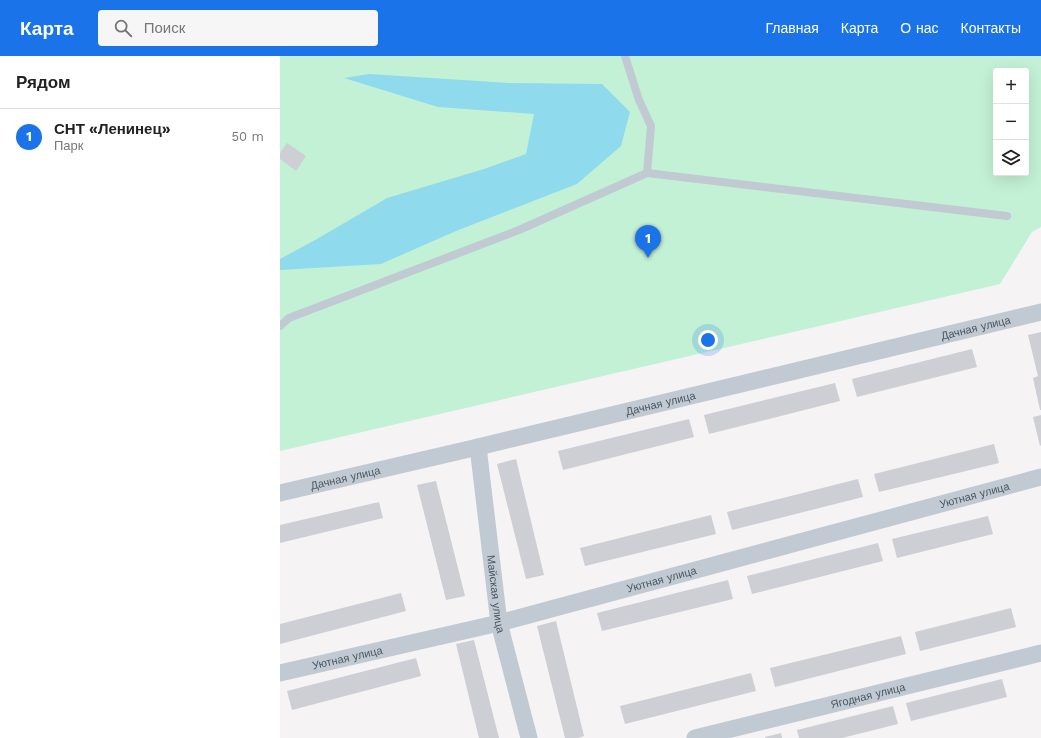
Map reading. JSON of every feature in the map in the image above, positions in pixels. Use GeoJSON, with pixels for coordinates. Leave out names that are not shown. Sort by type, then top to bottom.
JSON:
{"type":"FeatureCollection","features":[{"type":"Feature","properties":{"kind":"street","name":"Дачная улица"},"geometry":{"type":"LineString","coordinates":[[280,493],[1041,312]]}},
{"type":"Feature","properties":{"kind":"street","name":"Майская улица"},"geometry":{"type":"LineString","coordinates":[[478,447],[499,623],[529,738]]}},
{"type":"Feature","properties":{"kind":"street","name":"Уютная улица"},"geometry":{"type":"LineString","coordinates":[[280,672],[499,623],[1041,477]]}},
{"type":"Feature","properties":{"kind":"street","name":"Ягодная улица"},"geometry":{"type":"LineString","coordinates":[[695,738],[1041,652]]}},
{"type":"Feature","properties":{"kind":"lane"},"geometry":{"type":"LineString","coordinates":[[625,56],[639,100],[651,126],[647,173]]}},
{"type":"Feature","properties":{"kind":"lane"},"geometry":{"type":"LineString","coordinates":[[280,326],[289,318],[519,230],[647,173],[1007,216]]}},
{"type":"Feature","properties":{"kind":"green space"},"geometry":{"type":"Polygon","coordinates":[[[280,56],[1041,56],[1041,227],[1032,232],[1000,284],[280,451],[280,56]]]}},
{"type":"Feature","properties":{"kind":"water"},"geometry":{"type":"Polygon","coordinates":[[[369,74],[509,83],[602,84],[630,112],[621,146],[577,184],[456,231],[381,264],[280,270],[280,259],[387,198],[484,169],[526,154],[534,114],[438,107],[344,78],[369,74]]]}},
{"type":"Feature","properties":{"kind":"building"},"geometry":{"type":"Polygon","coordinates":[[[287,143],[306,156],[296,171],[280,159],[280,153],[287,143]]]}},
{"type":"Feature","properties":{"kind":"building"},"geometry":{"type":"Polygon","coordinates":[[[1041,332],[1040,410],[1033,378],[1038,376],[1028,335],[1041,332]]]}},
{"type":"Feature","properties":{"kind":"building"},"geometry":{"type":"Polygon","coordinates":[[[972,349],[977,367],[857,397],[852,379],[972,349]]]}},
{"type":"Feature","properties":{"kind":"building"},"geometry":{"type":"Polygon","coordinates":[[[835,383],[840,401],[709,434],[704,415],[835,383]]]}},
{"type":"Feature","properties":{"kind":"building"},"geometry":{"type":"Polygon","coordinates":[[[1041,415],[1041,445],[1040,446],[1033,417],[1041,415]]]}},
{"type":"Feature","properties":{"kind":"building"},"geometry":{"type":"Polygon","coordinates":[[[689,419],[694,437],[563,470],[558,451],[689,419]]]}},
{"type":"Feature","properties":{"kind":"building"},"geometry":{"type":"Polygon","coordinates":[[[994,444],[999,463],[879,492],[874,474],[994,444]]]}},
{"type":"Feature","properties":{"kind":"building"},"geometry":{"type":"Polygon","coordinates":[[[516,459],[544,575],[526,579],[497,464],[516,459]]]}},
{"type":"Feature","properties":{"kind":"building"},"geometry":{"type":"Polygon","coordinates":[[[858,479],[863,497],[732,530],[727,512],[858,479]]]}},
{"type":"Feature","properties":{"kind":"building"},"geometry":{"type":"Polygon","coordinates":[[[436,481],[465,596],[446,600],[417,485],[436,481]]]}},
{"type":"Feature","properties":{"kind":"building"},"geometry":{"type":"Polygon","coordinates":[[[379,502],[383,518],[280,543],[280,525],[379,502]]]}},
{"type":"Feature","properties":{"kind":"building"},"geometry":{"type":"Polygon","coordinates":[[[711,515],[716,534],[585,566],[580,548],[711,515]]]}},
{"type":"Feature","properties":{"kind":"building"},"geometry":{"type":"Polygon","coordinates":[[[988,516],[993,534],[897,558],[892,539],[988,516]]]}},
{"type":"Feature","properties":{"kind":"building"},"geometry":{"type":"Polygon","coordinates":[[[878,543],[883,561],[752,594],[747,576],[878,543]]]}},
{"type":"Feature","properties":{"kind":"building"},"geometry":{"type":"Polygon","coordinates":[[[728,580],[733,599],[602,631],[597,613],[728,580]]]}},
{"type":"Feature","properties":{"kind":"building"},"geometry":{"type":"Polygon","coordinates":[[[401,593],[406,611],[280,644],[280,624],[401,593]]]}},
{"type":"Feature","properties":{"kind":"building"},"geometry":{"type":"Polygon","coordinates":[[[1011,608],[1016,627],[920,651],[915,632],[1011,608]]]}},
{"type":"Feature","properties":{"kind":"building"},"geometry":{"type":"Polygon","coordinates":[[[556,621],[584,736],[578,738],[565,738],[537,626],[556,621]]]}},
{"type":"Feature","properties":{"kind":"building"},"geometry":{"type":"Polygon","coordinates":[[[901,636],[906,654],[775,687],[770,668],[901,636]]]}},
{"type":"Feature","properties":{"kind":"building"},"geometry":{"type":"Polygon","coordinates":[[[474,640],[499,738],[479,738],[456,644],[474,640]]]}},
{"type":"Feature","properties":{"kind":"building"},"geometry":{"type":"Polygon","coordinates":[[[416,658],[421,676],[292,710],[287,691],[416,658]]]}},
{"type":"Feature","properties":{"kind":"building"},"geometry":{"type":"Polygon","coordinates":[[[751,673],[756,691],[625,724],[620,706],[751,673]]]}},
{"type":"Feature","properties":{"kind":"building"},"geometry":{"type":"Polygon","coordinates":[[[1002,679],[1007,697],[911,721],[906,703],[1002,679]]]}},
{"type":"Feature","properties":{"kind":"building"},"geometry":{"type":"Polygon","coordinates":[[[893,706],[898,724],[842,738],[799,738],[797,730],[893,706]]]}},
{"type":"Feature","properties":{"kind":"building"},"geometry":{"type":"Polygon","coordinates":[[[781,733],[782,738],[765,738],[765,737],[781,733]]]}},
{"type":"Feature","properties":{"kind":"place","name":"СНТ «Ленинец»"},"geometry":{"type":"Point","coordinates":[648,258]}}]}
